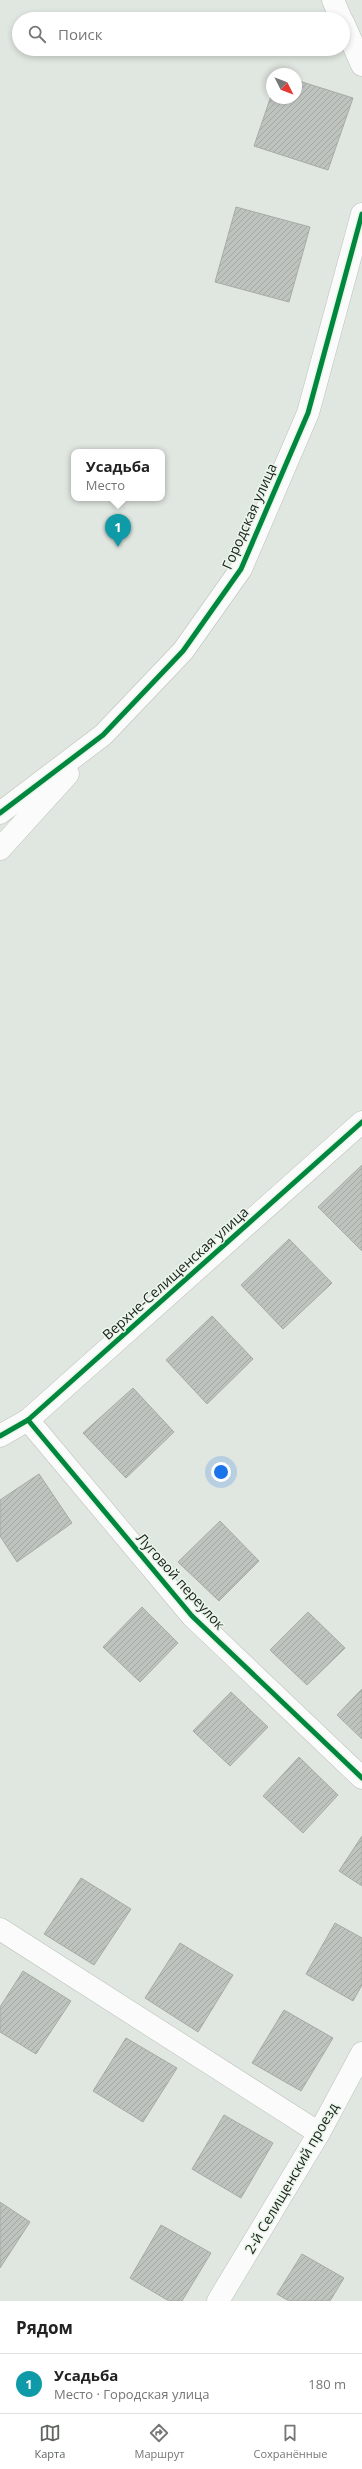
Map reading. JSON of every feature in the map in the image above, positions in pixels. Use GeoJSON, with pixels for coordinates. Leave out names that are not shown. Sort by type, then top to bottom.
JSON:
{"type":"FeatureCollection","features":[{"type":"Feature","properties":{"kind":"street"},"geometry":{"type":"LineString","coordinates":[[333,0],[339,12]]}},
{"type":"Feature","properties":{"kind":"street"},"geometry":{"type":"LineString","coordinates":[[350,38],[362,65]]}},
{"type":"Feature","properties":{"kind":"street","name":"Городская улица"},"geometry":{"type":"LineString","coordinates":[[0,813],[103,735],[183,651],[242,569],[308,413],[362,214]]}},
{"type":"Feature","properties":{"kind":"street"},"geometry":{"type":"LineString","coordinates":[[0,849],[103,735]]}},
{"type":"Feature","properties":{"kind":"street","name":"Верхне-Селищенская улица"},"geometry":{"type":"LineString","coordinates":[[0,1436],[28,1420],[362,1122]]}},
{"type":"Feature","properties":{"kind":"street","name":"Луговой переулок"},"geometry":{"type":"LineString","coordinates":[[28,1420],[192,1616],[362,1778]]}},
{"type":"Feature","properties":{"kind":"street"},"geometry":{"type":"LineString","coordinates":[[0,1929],[319,2134]]}},
{"type":"Feature","properties":{"kind":"street","name":"2-й Селищенский проезд"},"geometry":{"type":"LineString","coordinates":[[218,2301],[319,2134],[362,2053]]}},
{"type":"Feature","properties":{"kind":"building"},"geometry":{"type":"Polygon","coordinates":[[[302,82],[353,98],[328,170],[254,146],[268,104],[302,104],[302,82]]]}},
{"type":"Feature","properties":{"kind":"building"},"geometry":{"type":"Polygon","coordinates":[[[236,207],[310,227],[289,302],[215,282],[236,207]]]}},
{"type":"Feature","properties":{"kind":"building"},"geometry":{"type":"Polygon","coordinates":[[[362,1165],[362,1251],[318,1207],[362,1165]]]}},
{"type":"Feature","properties":{"kind":"building"},"geometry":{"type":"Polygon","coordinates":[[[289,1239],[332,1283],[283,1329],[241,1285],[289,1239]]]}},
{"type":"Feature","properties":{"kind":"building"},"geometry":{"type":"Polygon","coordinates":[[[212,1316],[253,1359],[207,1404],[166,1360],[212,1316]]]}},
{"type":"Feature","properties":{"kind":"building"},"geometry":{"type":"Polygon","coordinates":[[[133,1388],[174,1432],[126,1478],[83,1433],[133,1388]]]}},
{"type":"Feature","properties":{"kind":"building"},"geometry":{"type":"Polygon","coordinates":[[[39,1474],[72,1523],[17,1562],[0,1536],[0,1500],[39,1474]]]}},
{"type":"Feature","properties":{"kind":"building"},"geometry":{"type":"Polygon","coordinates":[[[220,1521],[259,1561],[219,1601],[178,1562],[220,1521]]]}},
{"type":"Feature","properties":{"kind":"building"},"geometry":{"type":"Polygon","coordinates":[[[142,1607],[178,1643],[140,1682],[103,1647],[142,1607]]]}},
{"type":"Feature","properties":{"kind":"building"},"geometry":{"type":"Polygon","coordinates":[[[308,1612],[345,1648],[307,1685],[270,1650],[308,1612]]]}},
{"type":"Feature","properties":{"kind":"building"},"geometry":{"type":"Polygon","coordinates":[[[362,1689],[362,1739],[337,1715],[362,1689]]]}},
{"type":"Feature","properties":{"kind":"building"},"geometry":{"type":"Polygon","coordinates":[[[231,1692],[268,1727],[230,1766],[193,1731],[231,1692]]]}},
{"type":"Feature","properties":{"kind":"building"},"geometry":{"type":"Polygon","coordinates":[[[299,1757],[338,1795],[303,1833],[263,1796],[299,1757]]]}},
{"type":"Feature","properties":{"kind":"building"},"geometry":{"type":"Polygon","coordinates":[[[362,1836],[362,1886],[339,1871],[362,1836]]]}},
{"type":"Feature","properties":{"kind":"building"},"geometry":{"type":"Polygon","coordinates":[[[81,1878],[131,1909],[94,1965],[44,1934],[81,1878]]]}},
{"type":"Feature","properties":{"kind":"building"},"geometry":{"type":"Polygon","coordinates":[[[335,1923],[362,1938],[362,1985],[353,2001],[306,1974],[335,1923]]]}},
{"type":"Feature","properties":{"kind":"building"},"geometry":{"type":"Polygon","coordinates":[[[180,1943],[233,1975],[198,2032],[145,1998],[180,1943]]]}},
{"type":"Feature","properties":{"kind":"building"},"geometry":{"type":"Polygon","coordinates":[[[23,1971],[71,2001],[36,2054],[0,2032],[0,2007],[23,1971]]]}},
{"type":"Feature","properties":{"kind":"building"},"geometry":{"type":"Polygon","coordinates":[[[284,2010],[333,2038],[301,2091],[252,2063],[284,2010]]]}},
{"type":"Feature","properties":{"kind":"building"},"geometry":{"type":"Polygon","coordinates":[[[126,2038],[177,2068],[143,2122],[93,2091],[126,2038]]]}},
{"type":"Feature","properties":{"kind":"building"},"geometry":{"type":"Polygon","coordinates":[[[224,2115],[273,2143],[241,2198],[192,2169],[224,2115]]]}},
{"type":"Feature","properties":{"kind":"building"},"geometry":{"type":"Polygon","coordinates":[[[0,2202],[30,2222],[0,2268],[0,2202]]]}},
{"type":"Feature","properties":{"kind":"building"},"geometry":{"type":"Polygon","coordinates":[[[161,2225],[211,2253],[182,2301],[169,2301],[130,2278],[161,2225]]]}},
{"type":"Feature","properties":{"kind":"building"},"geometry":{"type":"Polygon","coordinates":[[[302,2254],[344,2278],[330,2301],[289,2301],[277,2294],[302,2254]]]}},
{"type":"Feature","properties":{"kind":"cycle path"},"geometry":{"type":"LineString","coordinates":[[0,813],[103,735],[183,651],[241,569],[308,413],[362,214]]}},
{"type":"Feature","properties":{"kind":"cycle path"},"geometry":{"type":"LineString","coordinates":[[0,1436],[28,1420],[362,1122]]}},
{"type":"Feature","properties":{"kind":"cycle path"},"geometry":{"type":"LineString","coordinates":[[28,1420],[192,1616],[362,1778]]}},
{"type":"Feature","properties":{"kind":"place","name":"Усадьба"},"geometry":{"type":"Point","coordinates":[118,547]}}]}
